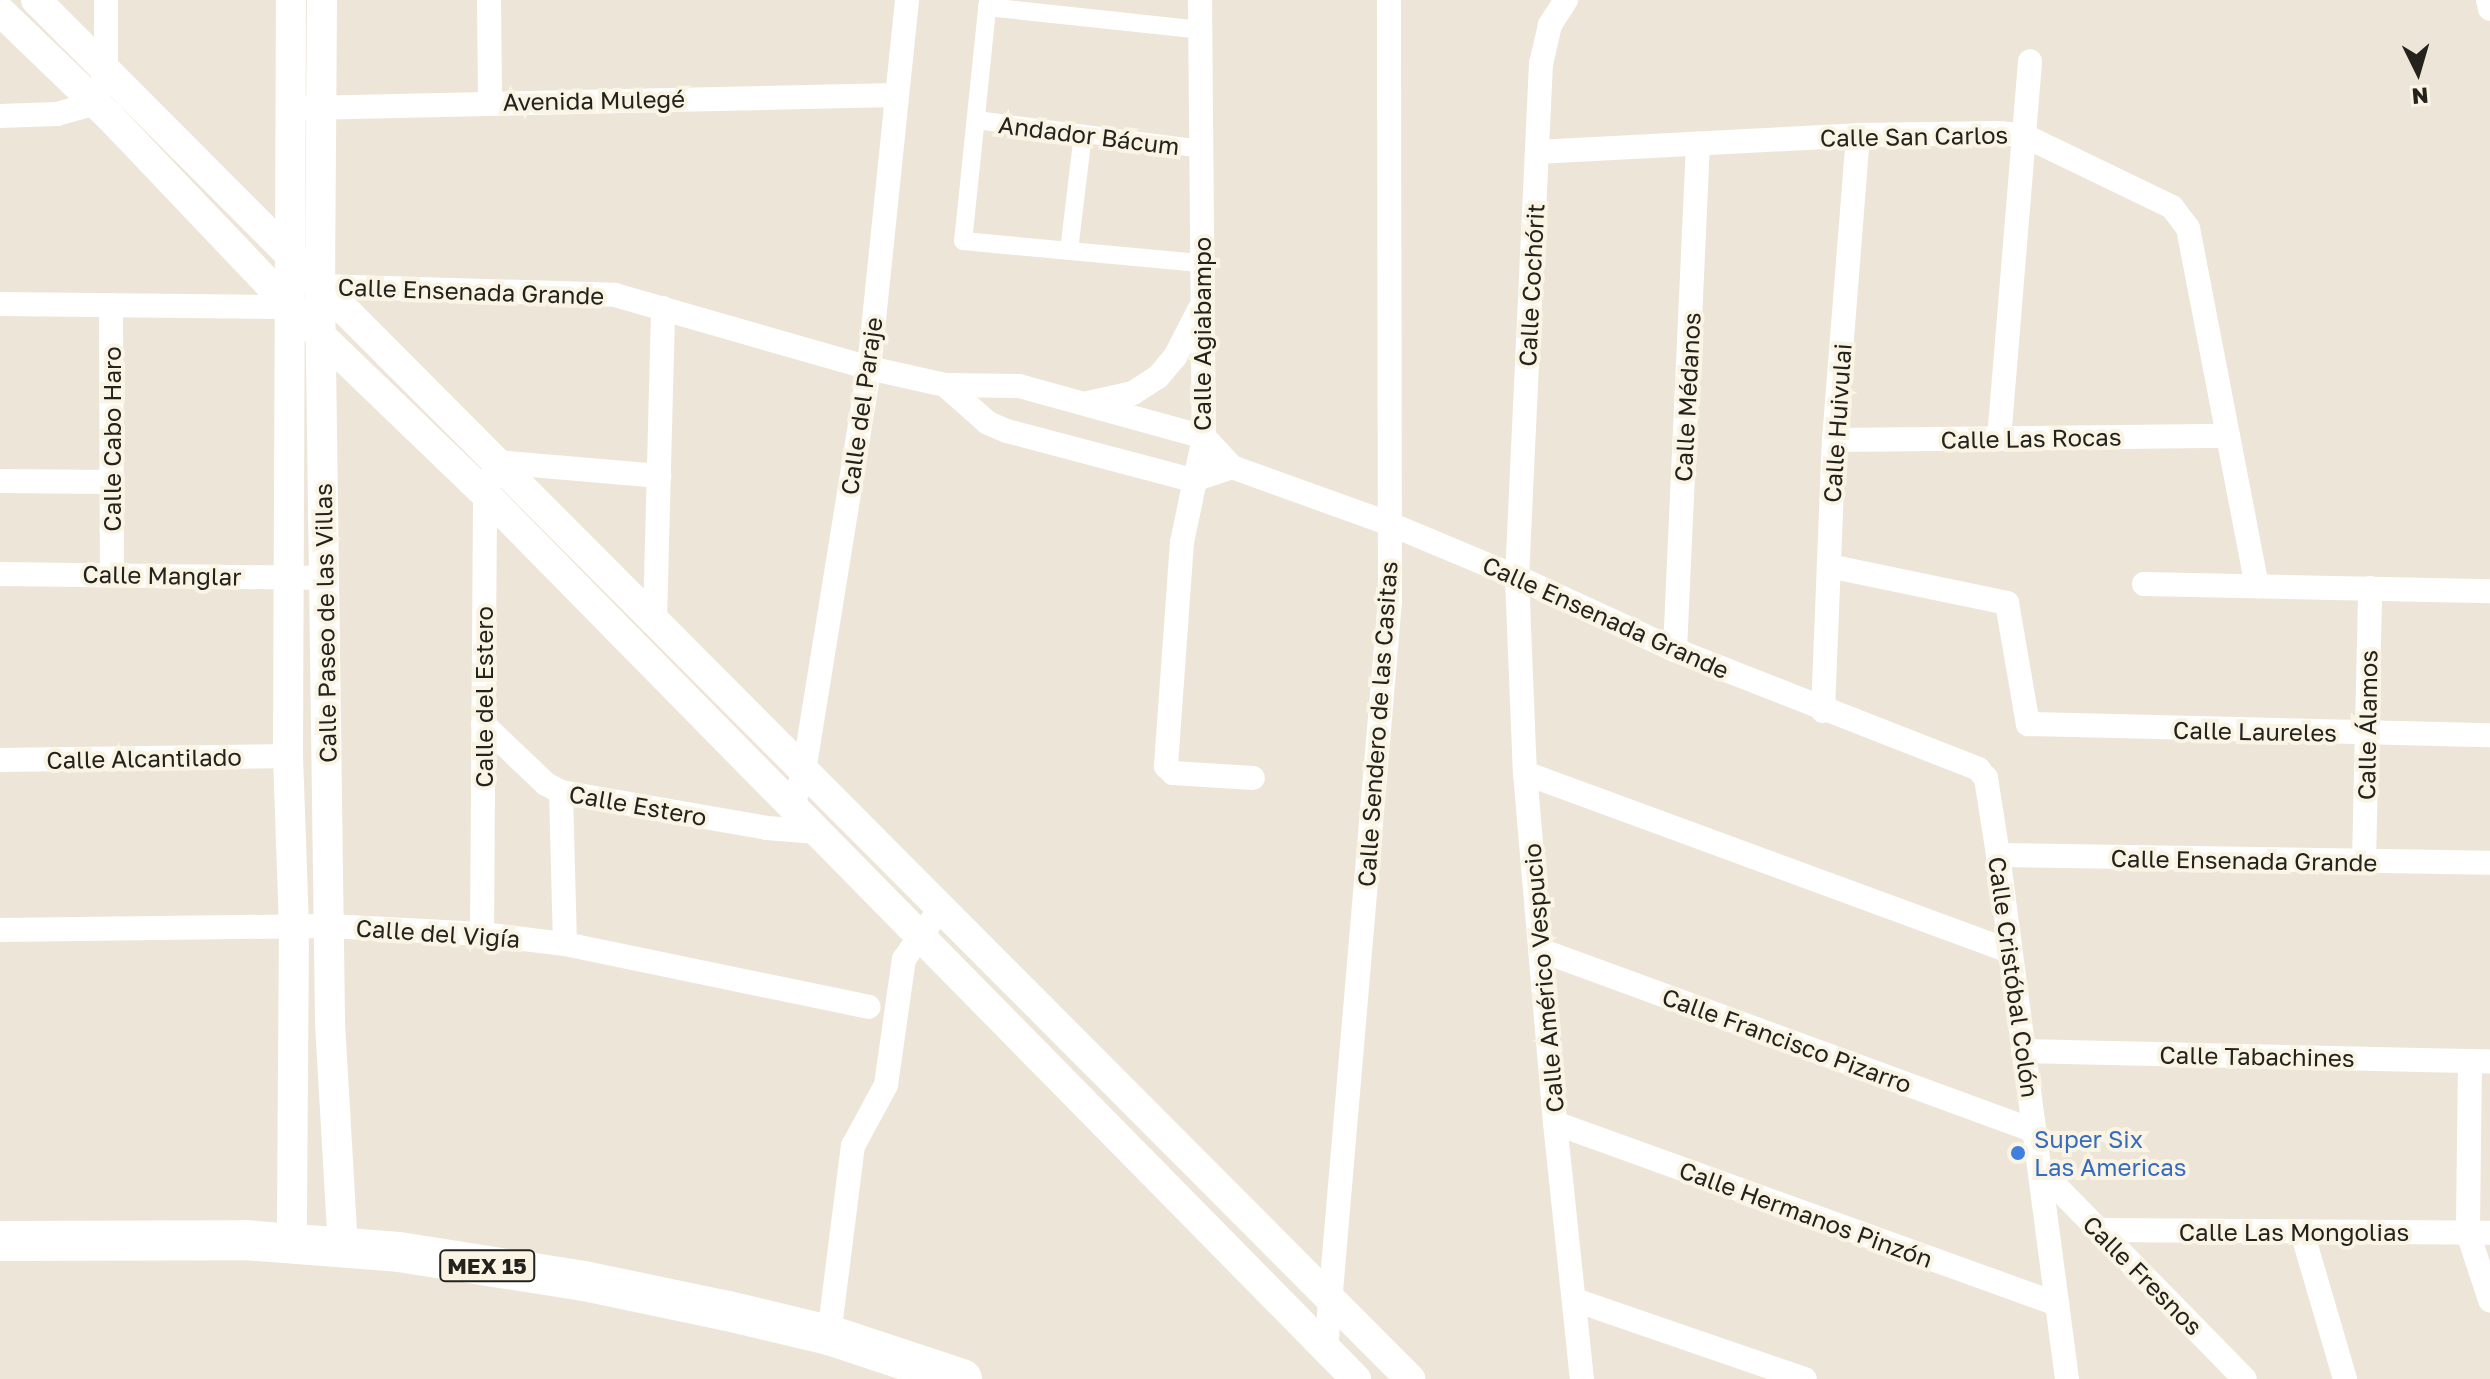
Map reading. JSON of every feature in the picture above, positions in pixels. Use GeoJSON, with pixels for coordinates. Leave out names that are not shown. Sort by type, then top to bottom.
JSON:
{"type":"FeatureCollection","features":[{"type":"Feature","properties":{"kind":"main road","name":"MEX 15"},"geometry":{"type":"LineString","coordinates":[[0,1241],[292,1242],[343,1246],[584,1281],[829,1335],[962,1379]]}},
{"type":"Feature","properties":{"kind":"street"},"geometry":{"type":"LineString","coordinates":[[36,0],[1410,1379]]}},
{"type":"Feature","properties":{"kind":"street"},"geometry":{"type":"LineString","coordinates":[[96,103],[106,70],[106,0]]}},
{"type":"Feature","properties":{"kind":"street","name":"Calle Paseo de las Villas"},"geometry":{"type":"LineString","coordinates":[[291,0],[307,108],[320,286],[330,1023],[343,1246]]}},
{"type":"Feature","properties":{"kind":"street","name":"Calle Paseo de las Villas"},"geometry":{"type":"LineString","coordinates":[[292,1242],[294,926],[288,756],[290,258],[322,0]]}},
{"type":"Feature","properties":{"kind":"street"},"geometry":{"type":"LineString","coordinates":[[489,0],[490,102]]}},
{"type":"Feature","properties":{"kind":"street","name":"Calle del Paraje"},"geometry":{"type":"LineString","coordinates":[[792,808],[804,771],[869,368],[907,0]]}},
{"type":"Feature","properties":{"kind":"street","name":"Calle Agiabampo"},"geometry":{"type":"LineString","coordinates":[[1200,0],[1204,437],[1182,542],[1166,766],[1173,773],[1253,778]]}},
{"type":"Feature","properties":{"kind":"street","name":"Calle Sendero de las Casitas"},"geometry":{"type":"LineString","coordinates":[[1326,1350],[1390,601],[1389,0]]}},
{"type":"Feature","properties":{"kind":"street","name":"Calle Cochórit"},"geometry":{"type":"LineString","coordinates":[[1517,577],[1544,41],[1566,0]]}},
{"type":"Feature","properties":{"kind":"street"},"geometry":{"type":"LineString","coordinates":[[2488,0],[2490,9]]}},
{"type":"Feature","properties":{"kind":"street"},"geometry":{"type":"LineString","coordinates":[[1201,30],[1098,9],[988,3],[963,241],[1202,263]]}},
{"type":"Feature","properties":{"kind":"street"},"geometry":{"type":"LineString","coordinates":[[0,11],[96,103],[291,307],[485,494],[1356,1379]]}},
{"type":"Feature","properties":{"kind":"street"},"geometry":{"type":"LineString","coordinates":[[1999,439],[2030,61]]}},
{"type":"Feature","properties":{"kind":"street","name":"Avenida Mulegé"},"geometry":{"type":"LineString","coordinates":[[307,108],[896,95]]}},
{"type":"Feature","properties":{"kind":"street"},"geometry":{"type":"LineString","coordinates":[[0,116],[57,114],[96,103]]}},
{"type":"Feature","properties":{"kind":"street","name":"Andador Bácum"},"geometry":{"type":"LineString","coordinates":[[976,120],[1201,149]]}},
{"type":"Feature","properties":{"kind":"street","name":"Calle San Carlos"},"geometry":{"type":"LineString","coordinates":[[1537,152],[1858,135],[1974,131],[2023,135],[2172,207],[2183,217],[2257,586]]}},
{"type":"Feature","properties":{"kind":"street"},"geometry":{"type":"LineString","coordinates":[[1069,251],[1083,134]]}},
{"type":"Feature","properties":{"kind":"street","name":"Calle Huivulai"},"geometry":{"type":"LineString","coordinates":[[1823,711],[1834,440],[1858,135]]}},
{"type":"Feature","properties":{"kind":"street","name":"Calle Médanos"},"geometry":{"type":"LineString","coordinates":[[1675,650],[1698,144]]}},
{"type":"Feature","properties":{"kind":"street","name":"Calle Ensenada Grande"},"geometry":{"type":"LineString","coordinates":[[320,286],[593,292],[663,308],[869,368],[945,385],[1019,386],[1204,437],[1232,467],[1390,524],[1517,577],[1675,650],[1823,711],[1978,769]]}},
{"type":"Feature","properties":{"kind":"street"},"geometry":{"type":"LineString","coordinates":[[0,304],[291,307]]}},
{"type":"Feature","properties":{"kind":"street"},"geometry":{"type":"LineString","coordinates":[[1083,404],[1133,393],[1158,377],[1175,357],[1202,304]]}},
{"type":"Feature","properties":{"kind":"street","name":"Calle Cabo Haro"},"geometry":{"type":"LineString","coordinates":[[111,305],[112,573]]}},
{"type":"Feature","properties":{"kind":"street"},"geometry":{"type":"LineString","coordinates":[[655,619],[663,308]]}},
{"type":"Feature","properties":{"kind":"street","name":"Calle Ensenada Grande"},"geometry":{"type":"LineString","coordinates":[[945,385],[988,423],[1007,431],[1193,480]]}},
{"type":"Feature","properties":{"kind":"street","name":"Calle Las Rocas"},"geometry":{"type":"LineString","coordinates":[[1834,440],[2228,436]]}},
{"type":"Feature","properties":{"kind":"street"},"geometry":{"type":"LineString","coordinates":[[497,462],[659,476]]}},
{"type":"Feature","properties":{"kind":"street","name":"Calle del Estero"},"geometry":{"type":"LineString","coordinates":[[482,934],[485,494],[497,462]]}},
{"type":"Feature","properties":{"kind":"street"},"geometry":{"type":"LineString","coordinates":[[1193,480],[1232,467]]}},
{"type":"Feature","properties":{"kind":"street"},"geometry":{"type":"LineString","coordinates":[[0,481],[111,482]]}},
{"type":"Feature","properties":{"kind":"street","name":"Calle Laureles"},"geometry":{"type":"LineString","coordinates":[[1829,566],[2007,603],[2024,719],[2032,725],[2490,735]]}},
{"type":"Feature","properties":{"kind":"street","name":"Calle Manglar"},"geometry":{"type":"LineString","coordinates":[[0,574],[325,578]]}},
{"type":"Feature","properties":{"kind":"street","name":"Calle Américo Vespucio"},"geometry":{"type":"LineString","coordinates":[[1517,577],[1525,773],[1555,1123],[1582,1379]]}},
{"type":"Feature","properties":{"kind":"street"},"geometry":{"type":"LineString","coordinates":[[2144,584],[2490,591]]}},
{"type":"Feature","properties":{"kind":"street","name":"Calle Álamos"},"geometry":{"type":"LineString","coordinates":[[2364,862],[2370,588]]}},
{"type":"Feature","properties":{"kind":"street","name":"Calle Estero"},"geometry":{"type":"LineString","coordinates":[[483,724],[546,784],[561,792],[767,828],[818,832]]}},
{"type":"Feature","properties":{"kind":"street","name":"Calle Alcantilado"},"geometry":{"type":"LineString","coordinates":[[0,760],[288,756]]}},
{"type":"Feature","properties":{"kind":"street","name":"Calle Cristóbal Colón"},"geometry":{"type":"LineString","coordinates":[[1978,769],[1986,778],[1998,855],[2067,1379]]}},
{"type":"Feature","properties":{"kind":"street"},"geometry":{"type":"LineString","coordinates":[[1525,773],[2009,951]]}},
{"type":"Feature","properties":{"kind":"street"},"geometry":{"type":"LineString","coordinates":[[561,792],[565,944]]}},
{"type":"Feature","properties":{"kind":"street","name":"Calle Ensenada Grande"},"geometry":{"type":"LineString","coordinates":[[1998,855],[2490,863]]}},
{"type":"Feature","properties":{"kind":"street"},"geometry":{"type":"LineString","coordinates":[[829,1335],[853,1146],[886,1085],[900,972],[918,937],[940,909]]}},
{"type":"Feature","properties":{"kind":"street","name":"Calle del Vigía"},"geometry":{"type":"LineString","coordinates":[[0,930],[329,926],[482,934],[565,944],[869,1007]]}},
{"type":"Feature","properties":{"kind":"street","name":"Calle Francisco Pizarro"},"geometry":{"type":"LineString","coordinates":[[1540,950],[2035,1131]]}},
{"type":"Feature","properties":{"kind":"street","name":"Calle Tabachines"},"geometry":{"type":"LineString","coordinates":[[2023,1051],[2480,1061]]}},
{"type":"Feature","properties":{"kind":"street"},"geometry":{"type":"LineString","coordinates":[[2480,1061],[2479,1233],[2490,1300]]}},
{"type":"Feature","properties":{"kind":"street","name":"Calle Hermanos Pinzón"},"geometry":{"type":"LineString","coordinates":[[1555,1123],[2057,1304]]}},
{"type":"Feature","properties":{"kind":"street","name":"Calle Fresnos"},"geometry":{"type":"LineString","coordinates":[[2041,1171],[2245,1379]]}},
{"type":"Feature","properties":{"kind":"street","name":"Calle Las Mongolias"},"geometry":{"type":"LineString","coordinates":[[2098,1230],[2479,1233]]}},
{"type":"Feature","properties":{"kind":"street"},"geometry":{"type":"LineString","coordinates":[[2302,1232],[2345,1379]]}},
{"type":"Feature","properties":{"kind":"street"},"geometry":{"type":"LineString","coordinates":[[1575,1300],[1805,1379]]}},
{"type":"Feature","properties":{"kind":"place","name":"Super Six Las Americas"},"geometry":{"type":"Point","coordinates":[2018,1153]}}]}
